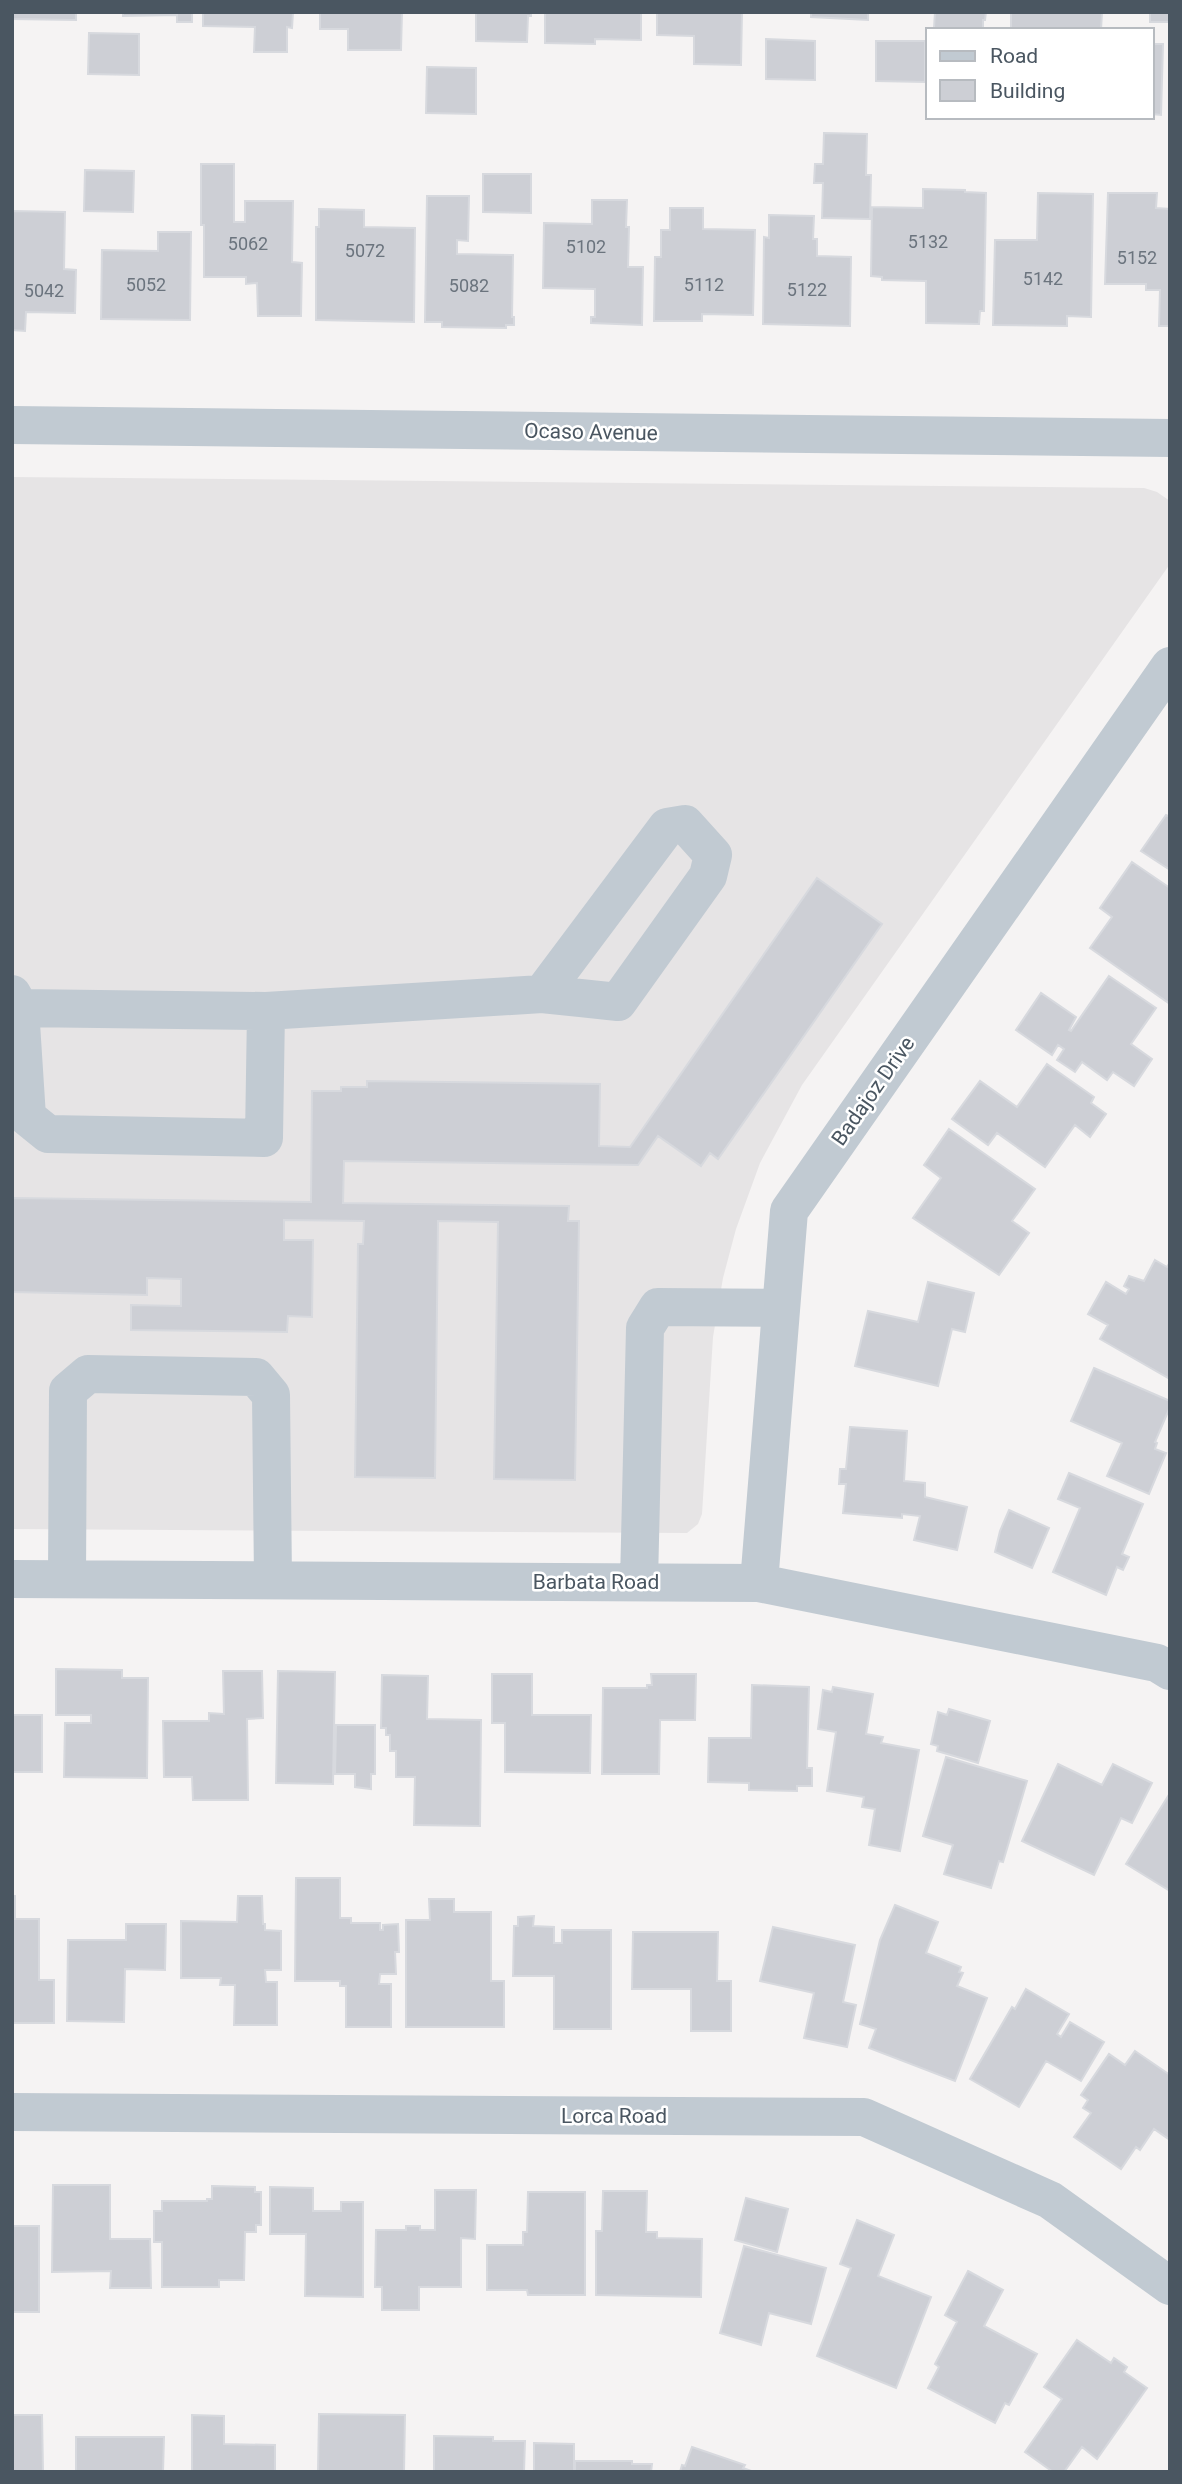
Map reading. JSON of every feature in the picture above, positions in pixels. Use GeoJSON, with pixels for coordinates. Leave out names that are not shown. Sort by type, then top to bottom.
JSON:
{"type":"FeatureCollection","features":[{"type":"Feature","properties":{"kind":"street","name":"Ocaso Avenue"},"geometry":{"type":"LineString","coordinates":[[12,425],[1170,438]]}},
{"type":"Feature","properties":{"kind":"street","name":"Badajoz Drive"},"geometry":{"type":"LineString","coordinates":[[759,1583],[789,1211],[1170,666]]}},
{"type":"Feature","properties":{"kind":"street"},"geometry":{"type":"LineString","coordinates":[[266,1011],[264,1138],[48,1134],[27,1117],[16,1001],[266,1011],[542,994],[618,1002],[708,876],[712,855],[685,824],[667,827],[542,994]]}},
{"type":"Feature","properties":{"kind":"street"},"geometry":{"type":"LineString","coordinates":[[639,1582],[645,1328],[658,1307],[781,1308]]}},
{"type":"Feature","properties":{"kind":"street"},"geometry":{"type":"LineString","coordinates":[[67,1579],[68,1391],[88,1374],[256,1377],[271,1395],[272,1580]]}},
{"type":"Feature","properties":{"kind":"street","name":"Barbata Road"},"geometry":{"type":"LineString","coordinates":[[12,1579],[759,1583],[1165,1658]]}},
{"type":"Feature","properties":{"kind":"street","name":"Lorca Road"},"geometry":{"type":"LineString","coordinates":[[12,2112],[864,2117],[1050,2200],[1170,2286]]}},
{"type":"Feature","properties":{"kind":"shaded area"},"geometry":{"type":"Polygon","coordinates":[[[12,477],[1144,488],[1157,492],[1170,501],[1170,564],[802,1085],[760,1163],[736,1229],[723,1278],[713,1337],[702,1514],[698,1524],[687,1533],[12,1529],[12,477]]]}},
{"type":"Feature","properties":{"kind":"building"},"geometry":{"type":"Polygon","coordinates":[[[12,12],[76,12],[76,20],[12,19],[12,12]]]}},
{"type":"Feature","properties":{"kind":"building"},"geometry":{"type":"Polygon","coordinates":[[[123,12],[192,12],[192,22],[177,22],[177,15],[123,16],[123,12]]]}},
{"type":"Feature","properties":{"kind":"building"},"geometry":{"type":"Polygon","coordinates":[[[203,12],[293,12],[292,28],[287,27],[287,52],[254,52],[255,27],[203,26],[203,12]]]}},
{"type":"Feature","properties":{"kind":"building"},"geometry":{"type":"Polygon","coordinates":[[[320,12],[402,12],[401,50],[348,50],[348,29],[320,29],[320,12]]]}},
{"type":"Feature","properties":{"kind":"building"},"geometry":{"type":"Polygon","coordinates":[[[467,12],[531,12],[531,16],[528,16],[527,42],[476,41],[476,13],[467,12]]]}},
{"type":"Feature","properties":{"kind":"building"},"geometry":{"type":"Polygon","coordinates":[[[545,12],[641,12],[641,40],[595,39],[595,44],[545,43],[545,12]]]}},
{"type":"Feature","properties":{"kind":"building"},"geometry":{"type":"Polygon","coordinates":[[[657,12],[742,12],[741,65],[694,64],[694,36],[657,35],[657,12]]]}},
{"type":"Feature","properties":{"kind":"building"},"geometry":{"type":"Polygon","coordinates":[[[811,12],[868,12],[868,20],[811,17],[811,12]]]}},
{"type":"Feature","properties":{"kind":"building"},"geometry":{"type":"Polygon","coordinates":[[[935,12],[986,12],[983,28],[934,28],[935,12]]]}},
{"type":"Feature","properties":{"kind":"building"},"geometry":{"type":"Polygon","coordinates":[[[1011,12],[1102,12],[1101,28],[1011,28],[1011,12]]]}},
{"type":"Feature","properties":{"kind":"building"},"geometry":{"type":"Polygon","coordinates":[[[1150,12],[1170,12],[1170,22],[1150,22],[1150,12]]]}},
{"type":"Feature","properties":{"kind":"building"},"geometry":{"type":"Polygon","coordinates":[[[89,33],[139,34],[139,75],[88,74],[89,33]]]}},
{"type":"Feature","properties":{"kind":"building"},"geometry":{"type":"Polygon","coordinates":[[[766,39],[815,41],[815,80],[766,79],[766,39]]]}},
{"type":"Feature","properties":{"kind":"building"},"geometry":{"type":"Polygon","coordinates":[[[876,41],[925,41],[925,82],[876,81],[876,41]]]}},
{"type":"Feature","properties":{"kind":"building"},"geometry":{"type":"Polygon","coordinates":[[[1154,44],[1163,44],[1161,115],[1154,114],[1154,44]]]}},
{"type":"Feature","properties":{"kind":"building"},"geometry":{"type":"Polygon","coordinates":[[[427,67],[476,68],[476,114],[426,113],[427,67]]]}},
{"type":"Feature","properties":{"kind":"building"},"geometry":{"type":"Polygon","coordinates":[[[824,133],[867,134],[866,175],[871,175],[870,219],[822,218],[823,183],[814,183],[815,164],[823,164],[824,133]]]}},
{"type":"Feature","properties":{"kind":"building"},"geometry":{"type":"Polygon","coordinates":[[[201,164],[234,164],[234,222],[245,222],[245,201],[293,201],[292,262],[302,263],[301,316],[258,316],[257,283],[246,284],[246,277],[204,277],[201,164]]]}},
{"type":"Feature","properties":{"kind":"building"},"geometry":{"type":"Polygon","coordinates":[[[85,170],[134,171],[133,212],[84,211],[85,170]]]}},
{"type":"Feature","properties":{"kind":"building"},"geometry":{"type":"Polygon","coordinates":[[[483,174],[531,174],[531,213],[483,212],[483,174]]]}},
{"type":"Feature","properties":{"kind":"building"},"geometry":{"type":"Polygon","coordinates":[[[923,189],[986,193],[984,311],[980,311],[979,324],[926,323],[926,281],[882,280],[882,277],[871,276],[872,207],[923,208],[923,189]]]}},
{"type":"Feature","properties":{"kind":"building"},"geometry":{"type":"Polygon","coordinates":[[[1038,193],[1093,194],[1091,317],[1067,316],[1067,326],[993,325],[995,240],[1037,240],[1038,193]]]}},
{"type":"Feature","properties":{"kind":"building"},"geometry":{"type":"Polygon","coordinates":[[[1108,193],[1157,193],[1156,208],[1170,209],[1170,326],[1159,326],[1160,290],[1146,290],[1146,284],[1105,284],[1108,193]]]}},
{"type":"Feature","properties":{"kind":"building"},"geometry":{"type":"Polygon","coordinates":[[[427,196],[469,196],[468,241],[457,240],[457,254],[513,255],[514,325],[506,325],[506,328],[442,327],[442,322],[425,322],[427,196]]]}},
{"type":"Feature","properties":{"kind":"building"},"geometry":{"type":"Polygon","coordinates":[[[592,200],[627,200],[628,267],[643,267],[642,325],[591,323],[591,317],[595,317],[595,289],[543,288],[544,223],[592,224],[592,200]]]}},
{"type":"Feature","properties":{"kind":"building"},"geometry":{"type":"Polygon","coordinates":[[[670,208],[703,208],[703,229],[755,230],[753,315],[702,314],[702,321],[654,321],[655,257],[661,257],[661,230],[670,230],[670,208]]]}},
{"type":"Feature","properties":{"kind":"building"},"geometry":{"type":"Polygon","coordinates":[[[319,209],[364,210],[364,227],[415,228],[414,322],[316,320],[316,227],[319,227],[319,209]]]}},
{"type":"Feature","properties":{"kind":"building"},"geometry":{"type":"Polygon","coordinates":[[[12,211],[65,212],[64,269],[76,270],[75,313],[26,312],[25,331],[12,330],[12,211]]]}},
{"type":"Feature","properties":{"kind":"building"},"geometry":{"type":"Polygon","coordinates":[[[769,215],[814,216],[813,239],[817,239],[817,256],[851,257],[850,326],[763,324],[764,237],[769,238],[769,215]]]}},
{"type":"Feature","properties":{"kind":"building"},"geometry":{"type":"Polygon","coordinates":[[[158,232],[191,232],[190,320],[101,319],[102,250],[158,251],[158,232]]]}},
{"type":"Feature","properties":{"kind":"building"},"geometry":{"type":"Polygon","coordinates":[[[1166,815],[1170,817],[1170,870],[1141,851],[1166,815]]]}},
{"type":"Feature","properties":{"kind":"building"},"geometry":{"type":"Polygon","coordinates":[[[1132,862],[1170,888],[1170,1004],[1090,948],[1112,917],[1100,908],[1132,862]]]}},
{"type":"Feature","properties":{"kind":"building"},"geometry":{"type":"Polygon","coordinates":[[[817,878],[882,924],[718,1159],[710,1153],[701,1166],[658,1136],[638,1165],[344,1161],[343,1203],[569,1206],[568,1221],[579,1221],[575,1480],[494,1479],[498,1222],[438,1221],[435,1478],[355,1477],[358,1244],[363,1244],[364,1221],[284,1220],[284,1240],[313,1240],[312,1317],[288,1316],[287,1332],[131,1330],[131,1305],[181,1306],[181,1279],[147,1278],[147,1295],[12,1292],[12,1198],[311,1202],[312,1091],[341,1091],[341,1087],[367,1087],[367,1081],[600,1084],[599,1146],[630,1147],[817,878]]]}},
{"type":"Feature","properties":{"kind":"building"},"geometry":{"type":"Polygon","coordinates":[[[1109,976],[1156,1008],[1131,1044],[1152,1059],[1134,1086],[1113,1072],[1107,1080],[1082,1062],[1075,1072],[1057,1060],[1064,1049],[1058,1045],[1052,1055],[1016,1030],[1041,993],[1076,1017],[1069,1030],[1071,1031],[1109,976]]]}},
{"type":"Feature","properties":{"kind":"building"},"geometry":{"type":"Polygon","coordinates":[[[1047,1064],[1094,1097],[1091,1103],[1106,1114],[1090,1137],[1075,1125],[1045,1167],[997,1133],[988,1145],[952,1119],[980,1081],[1017,1107],[1047,1064]]]}},
{"type":"Feature","properties":{"kind":"building"},"geometry":{"type":"Polygon","coordinates":[[[949,1129],[1035,1189],[1012,1221],[1029,1233],[999,1275],[913,1218],[941,1178],[924,1165],[949,1129]]]}},
{"type":"Feature","properties":{"kind":"building"},"geometry":{"type":"Polygon","coordinates":[[[1155,1260],[1167,1267],[1170,1262],[1170,1379],[1100,1339],[1108,1325],[1088,1314],[1106,1282],[1126,1294],[1129,1289],[1124,1286],[1129,1276],[1144,1281],[1155,1260]]]}},
{"type":"Feature","properties":{"kind":"building"},"geometry":{"type":"Polygon","coordinates":[[[928,1282],[974,1293],[965,1332],[952,1329],[938,1386],[855,1366],[868,1311],[918,1322],[928,1282]]]}},
{"type":"Feature","properties":{"kind":"building"},"geometry":{"type":"Polygon","coordinates":[[[1094,1368],[1170,1401],[1155,1442],[1155,1449],[1166,1453],[1149,1494],[1107,1476],[1122,1443],[1071,1421],[1094,1368]]]}},
{"type":"Feature","properties":{"kind":"building"},"geometry":{"type":"Polygon","coordinates":[[[850,1427],[907,1431],[904,1481],[925,1483],[925,1497],[967,1507],[957,1550],[914,1540],[920,1516],[902,1514],[902,1518],[843,1513],[846,1484],[839,1484],[840,1469],[846,1469],[850,1427]]]}},
{"type":"Feature","properties":{"kind":"building"},"geometry":{"type":"Polygon","coordinates":[[[1069,1473],[1143,1504],[1122,1554],[1129,1557],[1123,1570],[1117,1567],[1106,1595],[1053,1572],[1080,1508],[1058,1499],[1069,1473]]]}},
{"type":"Feature","properties":{"kind":"building"},"geometry":{"type":"Polygon","coordinates":[[[1009,1510],[1049,1528],[1032,1568],[995,1552],[1009,1510]]]}},
{"type":"Feature","properties":{"kind":"building"},"geometry":{"type":"Polygon","coordinates":[[[56,1669],[122,1670],[122,1678],[148,1678],[147,1778],[64,1777],[65,1723],[91,1723],[91,1715],[56,1715],[56,1669]]]}},
{"type":"Feature","properties":{"kind":"building"},"geometry":{"type":"Polygon","coordinates":[[[223,1671],[262,1671],[263,1718],[247,1719],[248,1800],[193,1800],[192,1777],[164,1777],[163,1721],[209,1721],[209,1713],[224,1714],[223,1671]]]}},
{"type":"Feature","properties":{"kind":"building"},"geometry":{"type":"Polygon","coordinates":[[[278,1671],[335,1672],[333,1784],[276,1783],[278,1671]]]}},
{"type":"Feature","properties":{"kind":"building"},"geometry":{"type":"Polygon","coordinates":[[[492,1674],[532,1674],[532,1715],[591,1715],[590,1773],[505,1772],[505,1723],[492,1723],[492,1674]]]}},
{"type":"Feature","properties":{"kind":"building"},"geometry":{"type":"Polygon","coordinates":[[[651,1674],[696,1674],[695,1720],[660,1720],[659,1774],[602,1774],[603,1688],[647,1688],[647,1685],[652,1685],[651,1674]]]}},
{"type":"Feature","properties":{"kind":"building"},"geometry":{"type":"Polygon","coordinates":[[[382,1675],[428,1676],[427,1719],[481,1720],[480,1826],[414,1825],[415,1777],[396,1777],[396,1751],[390,1751],[390,1735],[386,1735],[386,1728],[381,1728],[382,1675]]]}},
{"type":"Feature","properties":{"kind":"building"},"geometry":{"type":"Polygon","coordinates":[[[752,1685],[809,1687],[807,1768],[812,1768],[812,1786],[797,1786],[797,1791],[749,1790],[749,1783],[708,1782],[709,1738],[751,1738],[752,1685]]]}},
{"type":"Feature","properties":{"kind":"building"},"geometry":{"type":"Polygon","coordinates":[[[833,1687],[873,1694],[866,1734],[883,1737],[881,1743],[919,1750],[900,1851],[869,1845],[875,1809],[862,1807],[864,1797],[827,1791],[836,1732],[818,1729],[823,1690],[832,1692],[833,1687]]]}},
{"type":"Feature","properties":{"kind":"building"},"geometry":{"type":"Polygon","coordinates":[[[949,1709],[990,1721],[978,1763],[937,1751],[938,1746],[931,1744],[938,1712],[947,1715],[949,1709]]]}},
{"type":"Feature","properties":{"kind":"building"},"geometry":{"type":"Polygon","coordinates":[[[12,1715],[42,1715],[42,1772],[12,1772],[12,1715]]]}},
{"type":"Feature","properties":{"kind":"building"},"geometry":{"type":"Polygon","coordinates":[[[336,1725],[375,1725],[375,1774],[371,1774],[371,1789],[355,1787],[355,1774],[335,1774],[336,1725]]]}},
{"type":"Feature","properties":{"kind":"building"},"geometry":{"type":"Polygon","coordinates":[[[946,1757],[1027,1781],[1003,1862],[999,1861],[991,1888],[944,1874],[953,1845],[923,1836],[946,1757]]]}},
{"type":"Feature","properties":{"kind":"building"},"geometry":{"type":"Polygon","coordinates":[[[1058,1764],[1102,1785],[1113,1764],[1152,1783],[1132,1823],[1121,1818],[1094,1875],[1022,1841],[1058,1764]]]}},
{"type":"Feature","properties":{"kind":"building"},"geometry":{"type":"Polygon","coordinates":[[[1170,1793],[1170,1891],[1126,1864],[1170,1793]]]}},
{"type":"Feature","properties":{"kind":"building"},"geometry":{"type":"Polygon","coordinates":[[[296,1878],[340,1878],[340,1918],[351,1918],[351,1923],[380,1923],[380,1930],[383,1930],[383,1925],[398,1924],[399,1952],[395,1952],[396,1974],[380,1974],[379,1984],[391,1984],[391,2027],[346,2027],[346,1986],[340,1986],[340,1981],[295,1981],[296,1878]]]}},
{"type":"Feature","properties":{"kind":"building"},"geometry":{"type":"Polygon","coordinates":[[[12,1896],[15,1896],[15,1919],[39,1919],[39,1980],[54,1980],[54,2023],[12,2023],[12,1896]]]}},
{"type":"Feature","properties":{"kind":"building"},"geometry":{"type":"Polygon","coordinates":[[[238,1896],[262,1896],[265,1930],[281,1931],[281,1970],[265,1970],[266,1982],[277,1982],[277,2025],[234,2025],[235,1985],[220,1985],[221,1978],[181,1978],[181,1921],[237,1922],[238,1896]]]}},
{"type":"Feature","properties":{"kind":"building"},"geometry":{"type":"Polygon","coordinates":[[[429,1899],[454,1899],[454,1912],[491,1912],[491,1981],[504,1981],[504,2027],[406,2027],[406,1920],[430,1920],[429,1899]]]}},
{"type":"Feature","properties":{"kind":"building"},"geometry":{"type":"Polygon","coordinates":[[[895,1905],[938,1922],[926,1953],[961,1967],[959,1972],[963,1973],[957,1986],[987,1998],[955,2081],[869,2048],[876,2029],[860,2024],[880,1940],[895,1905]]]}},
{"type":"Feature","properties":{"kind":"building"},"geometry":{"type":"Polygon","coordinates":[[[534,1916],[533,1926],[554,1927],[554,1943],[562,1943],[562,1930],[611,1930],[611,2029],[554,2029],[554,1976],[513,1976],[514,1926],[518,1926],[518,1917],[534,1916]]]}},
{"type":"Feature","properties":{"kind":"building"},"geometry":{"type":"Polygon","coordinates":[[[126,1924],[166,1924],[165,1970],[125,1969],[124,2022],[67,2021],[68,1940],[126,1940],[126,1924]]]}},
{"type":"Feature","properties":{"kind":"building"},"geometry":{"type":"Polygon","coordinates":[[[773,1927],[855,1945],[843,2002],[856,2005],[847,2047],[804,2038],[814,1993],[760,1981],[773,1927]]]}},
{"type":"Feature","properties":{"kind":"building"},"geometry":{"type":"Polygon","coordinates":[[[633,1932],[718,1932],[717,1981],[731,1981],[731,2031],[691,2031],[691,1989],[632,1989],[633,1932]]]}},
{"type":"Feature","properties":{"kind":"building"},"geometry":{"type":"Polygon","coordinates":[[[1026,1989],[1069,2014],[1057,2034],[1061,2037],[1070,2022],[1104,2042],[1081,2081],[1046,2061],[1019,2107],[970,2079],[1012,2007],[1015,2009],[1026,1989]]]}},
{"type":"Feature","properties":{"kind":"building"},"geometry":{"type":"Polygon","coordinates":[[[1135,2051],[1170,2075],[1170,2140],[1154,2129],[1140,2150],[1136,2147],[1121,2169],[1074,2137],[1091,2113],[1083,2108],[1088,2100],[1081,2095],[1109,2054],[1125,2065],[1135,2051]]]}},
{"type":"Feature","properties":{"kind":"building"},"geometry":{"type":"Polygon","coordinates":[[[53,2185],[110,2185],[110,2239],[150,2239],[151,2288],[110,2288],[111,2271],[52,2272],[53,2185]]]}},
{"type":"Feature","properties":{"kind":"building"},"geometry":{"type":"Polygon","coordinates":[[[212,2186],[255,2187],[255,2192],[261,2192],[261,2225],[256,2225],[256,2232],[245,2232],[244,2280],[219,2280],[219,2287],[162,2287],[162,2242],[154,2242],[154,2211],[162,2211],[162,2201],[212,2199],[212,2186]]]}},
{"type":"Feature","properties":{"kind":"building"},"geometry":{"type":"Polygon","coordinates":[[[270,2187],[313,2188],[313,2211],[341,2211],[341,2202],[363,2202],[363,2297],[305,2296],[306,2234],[270,2234],[270,2187]]]}},
{"type":"Feature","properties":{"kind":"building"},"geometry":{"type":"Polygon","coordinates":[[[435,2190],[476,2190],[475,2239],[461,2238],[461,2287],[419,2287],[419,2310],[382,2310],[382,2287],[375,2287],[376,2230],[406,2230],[406,2226],[420,2226],[420,2230],[435,2230],[435,2190]]]}},
{"type":"Feature","properties":{"kind":"building"},"geometry":{"type":"Polygon","coordinates":[[[603,2191],[647,2191],[646,2232],[657,2232],[657,2238],[702,2239],[701,2297],[596,2295],[596,2231],[602,2231],[603,2191]]]}},
{"type":"Feature","properties":{"kind":"building"},"geometry":{"type":"Polygon","coordinates":[[[528,2192],[585,2192],[585,2295],[528,2295],[527,2290],[487,2290],[487,2245],[523,2245],[523,2232],[527,2232],[528,2192]]]}},
{"type":"Feature","properties":{"kind":"building"},"geometry":{"type":"Polygon","coordinates":[[[746,2198],[788,2209],[777,2252],[735,2240],[746,2198]]]}},
{"type":"Feature","properties":{"kind":"building"},"geometry":{"type":"Polygon","coordinates":[[[857,2220],[894,2235],[878,2276],[931,2297],[896,2388],[817,2356],[851,2268],[840,2264],[857,2220]]]}},
{"type":"Feature","properties":{"kind":"building"},"geometry":{"type":"Polygon","coordinates":[[[12,2226],[39,2226],[39,2312],[12,2312],[12,2226]]]}},
{"type":"Feature","properties":{"kind":"building"},"geometry":{"type":"Polygon","coordinates":[[[744,2246],[826,2268],[811,2324],[769,2313],[761,2345],[720,2333],[744,2246]]]}},
{"type":"Feature","properties":{"kind":"building"},"geometry":{"type":"Polygon","coordinates":[[[968,2271],[1003,2290],[984,2326],[1037,2354],[1009,2405],[1005,2403],[995,2423],[928,2388],[939,2367],[935,2364],[957,2322],[945,2315],[968,2271]]]}},
{"type":"Feature","properties":{"kind":"building"},"geometry":{"type":"Polygon","coordinates":[[[1077,2340],[1111,2363],[1114,2358],[1127,2367],[1124,2372],[1147,2388],[1097,2459],[1082,2447],[1064,2472],[1053,2472],[1025,2452],[1062,2399],[1044,2387],[1077,2340]]]}},
{"type":"Feature","properties":{"kind":"building"},"geometry":{"type":"Polygon","coordinates":[[[319,2414],[405,2415],[404,2472],[318,2472],[319,2414]]]}},
{"type":"Feature","properties":{"kind":"building"},"geometry":{"type":"Polygon","coordinates":[[[12,2415],[42,2415],[43,2472],[12,2472],[12,2415]]]}},
{"type":"Feature","properties":{"kind":"building"},"geometry":{"type":"Polygon","coordinates":[[[192,2415],[224,2416],[224,2444],[275,2445],[275,2472],[192,2472],[192,2415]]]}},
{"type":"Feature","properties":{"kind":"building"},"geometry":{"type":"Polygon","coordinates":[[[434,2436],[493,2437],[493,2441],[525,2441],[524,2472],[434,2472],[434,2436]]]}},
{"type":"Feature","properties":{"kind":"building"},"geometry":{"type":"Polygon","coordinates":[[[76,2437],[164,2437],[163,2472],[76,2472],[76,2437]]]}},
{"type":"Feature","properties":{"kind":"building"},"geometry":{"type":"Polygon","coordinates":[[[534,2443],[574,2444],[574,2472],[534,2472],[534,2443]]]}},
{"type":"Feature","properties":{"kind":"building"},"geometry":{"type":"Polygon","coordinates":[[[692,2447],[745,2465],[743,2468],[754,2472],[680,2472],[692,2447]]]}},
{"type":"Feature","properties":{"kind":"building"},"geometry":{"type":"Polygon","coordinates":[[[575,2461],[632,2461],[632,2464],[652,2464],[651,2472],[575,2472],[575,2461]]]}}]}
